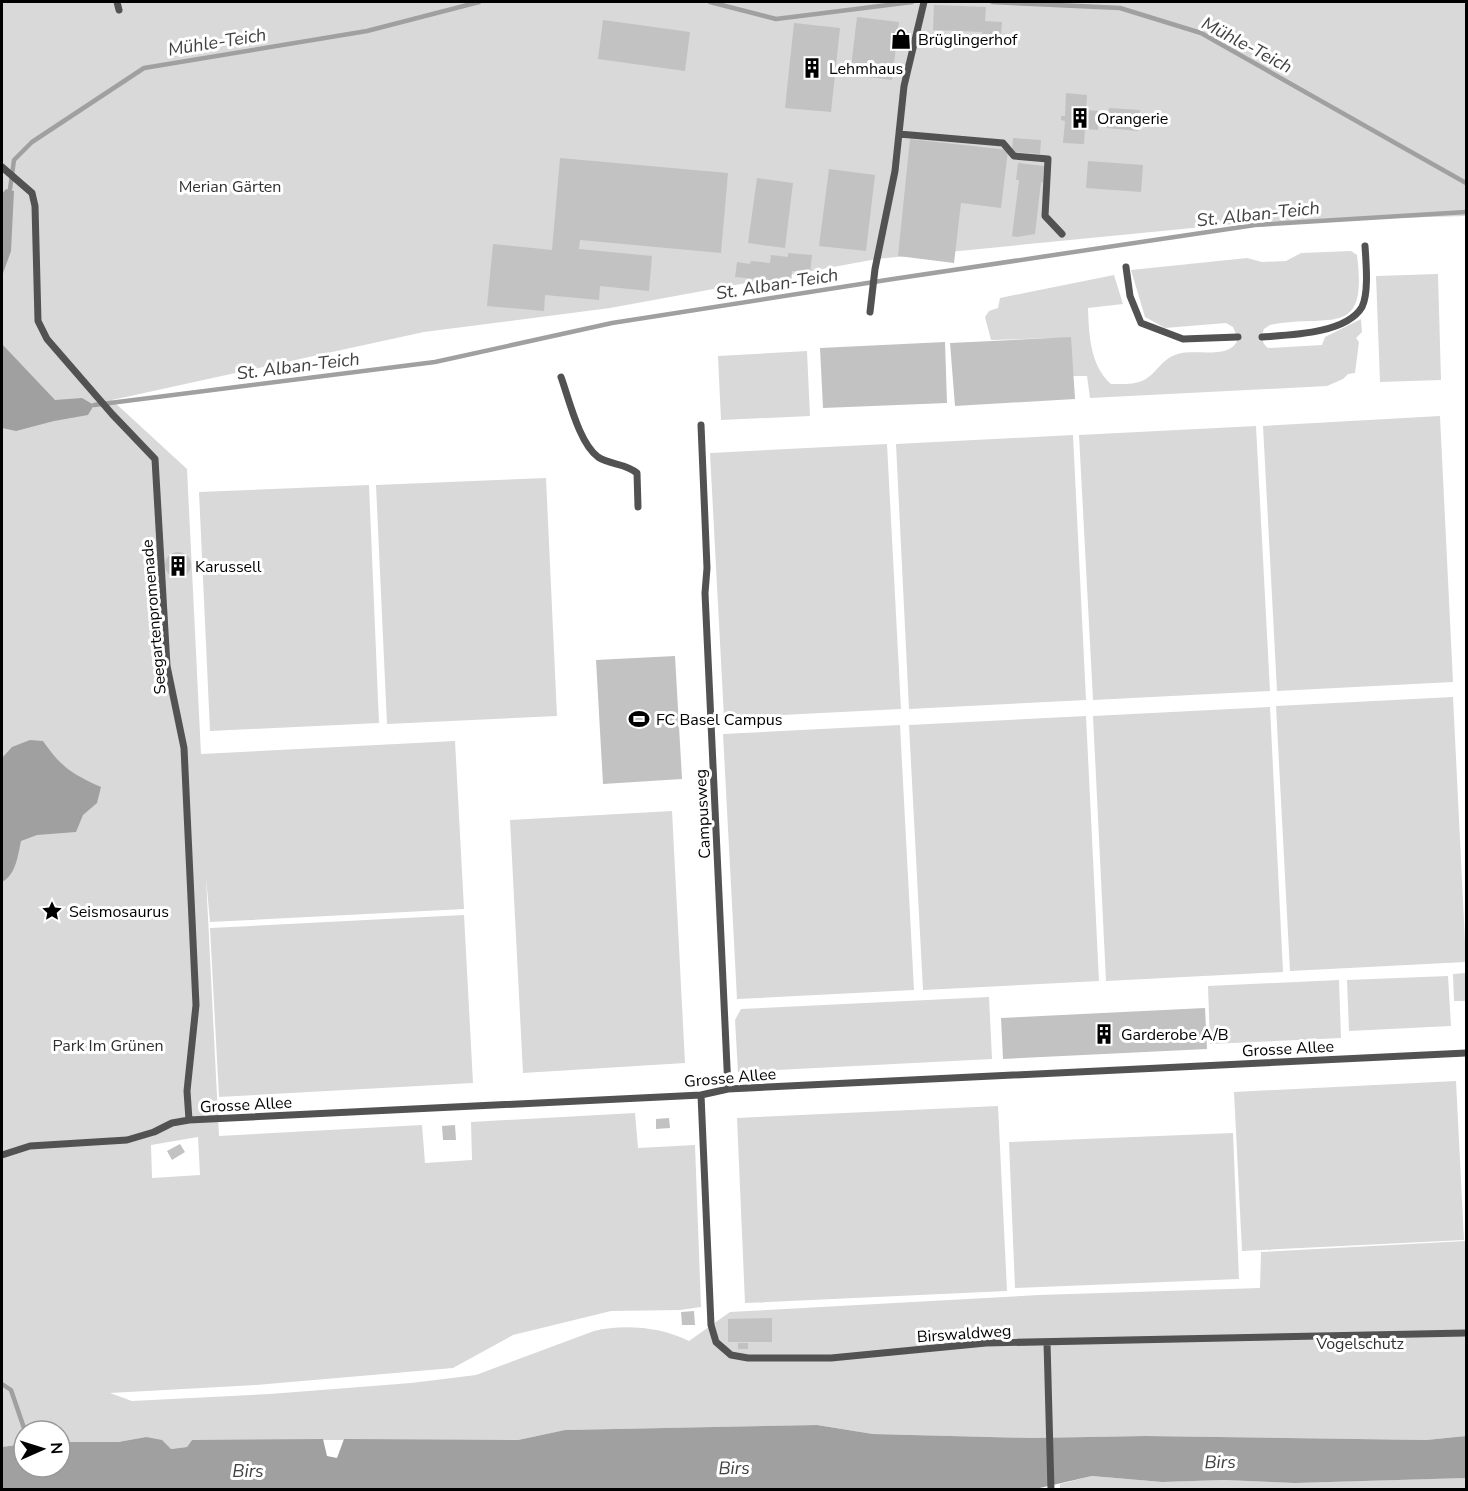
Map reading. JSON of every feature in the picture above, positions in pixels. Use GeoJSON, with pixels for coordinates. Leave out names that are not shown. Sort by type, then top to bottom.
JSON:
{"type":"FeatureCollection","features":[{"type":"Feature","properties":{"kind":"lane"},"geometry":{"type":"LineString","coordinates":[[117,2],[119,10]]}},
{"type":"Feature","properties":{"kind":"lane"},"geometry":{"type":"LineString","coordinates":[[870,312],[875,269],[896,171],[904,86],[923,3]]}},
{"type":"Feature","properties":{"kind":"lane"},"geometry":{"type":"LineString","coordinates":[[899,134],[1003,143],[1014,156],[1048,159],[1045,216],[1062,234]]}},
{"type":"Feature","properties":{"kind":"lane","name":"Seegartenpromenade"},"geometry":{"type":"LineString","coordinates":[[3,169],[32,193],[35,206],[38,321],[47,339],[112,414],[155,459],[167,666],[184,748],[196,1005],[187,1091],[189,1120]]}},
{"type":"Feature","properties":{"kind":"lane"},"geometry":{"type":"LineString","coordinates":[[1262,337],[1293,335],[1325,329],[1353,317],[1363,305],[1366,277],[1365,246]]}},
{"type":"Feature","properties":{"kind":"lane"},"geometry":{"type":"LineString","coordinates":[[1126,267],[1130,296],[1141,323],[1183,339],[1238,337]]}},
{"type":"Feature","properties":{"kind":"lane"},"geometry":{"type":"LineString","coordinates":[[561,377],[588,447],[600,458],[629,467],[637,473],[638,507]]}},
{"type":"Feature","properties":{"kind":"lane","name":"Campusweg"},"geometry":{"type":"LineString","coordinates":[[701,425],[707,568],[705,604],[728,1089]]}},
{"type":"Feature","properties":{"kind":"lane","name":"Grosse Allee"},"geometry":{"type":"LineString","coordinates":[[2,1155],[30,1146],[127,1140],[154,1132],[172,1123],[189,1120],[700,1095],[728,1089],[1467,1053]]}},
{"type":"Feature","properties":{"kind":"lane","name":"Birswaldweg"},"geometry":{"type":"LineString","coordinates":[[700,1095],[711,1324],[716,1342],[731,1355],[748,1358],[831,1358],[986,1343],[1467,1334]]}},
{"type":"Feature","properties":{"kind":"lane"},"geometry":{"type":"LineString","coordinates":[[1047,1342],[1051,1488]]}},
{"type":"Feature","properties":{"kind":"green space"},"geometry":{"type":"Polygon","coordinates":[[[2,2],[1466,2],[1466,216],[1254,222],[877,259],[610,308],[424,332],[112,400],[187,469],[201,754],[455,741],[464,909],[210,922],[206,878],[219,1136],[422,1125],[425,1163],[472,1160],[471,1122],[635,1113],[638,1148],[695,1145],[701,1307],[680,1310],[611,1311],[513,1335],[453,1368],[256,1385],[110,1393],[132,1401],[270,1394],[411,1383],[476,1375],[594,1331],[606,1329],[642,1328],[678,1336],[689,1341],[730,1312],[1039,1295],[1260,1288],[1261,1252],[1466,1241],[1466,1436],[1426,1440],[1146,1436],[1031,1438],[873,1434],[817,1425],[565,1430],[518,1440],[192,1440],[187,1447],[171,1449],[146,1437],[118,1442],[72,1442],[72,1419],[12,1419],[12,1446],[2,1447],[2,2]],[[198,1137],[151,1145],[152,1178],[200,1175],[198,1137]]]}},
{"type":"Feature","properties":{"kind":"green space"},"geometry":{"type":"Polygon","coordinates":[[[1351,251],[1357,255],[1359,282],[1356,301],[1350,312],[1340,318],[1270,325],[1264,329],[1262,334],[1262,339],[1268,348],[1322,345],[1325,337],[1361,319],[1362,332],[1356,338],[1359,342],[1355,373],[1348,374],[1343,379],[1327,386],[1090,398],[1087,376],[1073,376],[1053,338],[991,340],[985,317],[989,311],[998,308],[1000,298],[1114,275],[1123,304],[1088,308],[1092,349],[1099,368],[1111,384],[1140,382],[1175,355],[1189,352],[1222,351],[1229,349],[1238,339],[1233,327],[1226,323],[1165,328],[1145,317],[1131,270],[1247,258],[1262,262],[1286,261],[1301,253],[1351,251]]]}},
{"type":"Feature","properties":{"kind":"green space"},"geometry":{"type":"Polygon","coordinates":[[[1438,274],[1441,380],[1380,382],[1376,276],[1438,274]]]}},
{"type":"Feature","properties":{"kind":"green space"},"geometry":{"type":"Polygon","coordinates":[[[807,351],[810,416],[721,420],[718,356],[807,351]]]}},
{"type":"Feature","properties":{"kind":"green space"},"geometry":{"type":"Polygon","coordinates":[[[1440,416],[1453,682],[1277,691],[1263,426],[1440,416]]]}},
{"type":"Feature","properties":{"kind":"green space"},"geometry":{"type":"Polygon","coordinates":[[[1256,426],[1270,691],[1093,700],[1079,435],[1256,426]]]}},
{"type":"Feature","properties":{"kind":"green space"},"geometry":{"type":"Polygon","coordinates":[[[1073,435],[1086,700],[909,709],[896,444],[1073,435]]]}},
{"type":"Feature","properties":{"kind":"green space"},"geometry":{"type":"Polygon","coordinates":[[[887,444],[901,709],[724,718],[710,453],[887,444]]]}},
{"type":"Feature","properties":{"kind":"green space"},"geometry":{"type":"Polygon","coordinates":[[[546,478],[557,716],[387,724],[376,485],[546,478]]]}},
{"type":"Feature","properties":{"kind":"green space"},"geometry":{"type":"Polygon","coordinates":[[[369,485],[379,723],[210,731],[199,492],[369,485]]]}},
{"type":"Feature","properties":{"kind":"green space"},"geometry":{"type":"Polygon","coordinates":[[[1453,697],[1466,962],[1290,971],[1276,706],[1453,697]]]}},
{"type":"Feature","properties":{"kind":"green space"},"geometry":{"type":"Polygon","coordinates":[[[1270,707],[1283,972],[1106,981],[1093,716],[1270,707]]]}},
{"type":"Feature","properties":{"kind":"green space"},"geometry":{"type":"Polygon","coordinates":[[[1086,716],[1099,981],[923,990],[909,725],[1086,716]]]}},
{"type":"Feature","properties":{"kind":"green space"},"geometry":{"type":"Polygon","coordinates":[[[900,725],[914,990],[737,999],[723,734],[900,725]]]}},
{"type":"Feature","properties":{"kind":"green space"},"geometry":{"type":"Polygon","coordinates":[[[672,811],[685,1063],[523,1073],[510,820],[672,811]]]}},
{"type":"Feature","properties":{"kind":"green space"},"geometry":{"type":"Polygon","coordinates":[[[464,915],[473,1083],[219,1097],[210,928],[464,915]]]}},
{"type":"Feature","properties":{"kind":"green space"},"geometry":{"type":"Polygon","coordinates":[[[1466,973],[1466,1001],[1454,1001],[1453,974],[1466,973]]]}},
{"type":"Feature","properties":{"kind":"green space"},"geometry":{"type":"Polygon","coordinates":[[[1448,976],[1451,1026],[1349,1031],[1347,980],[1448,976]]]}},
{"type":"Feature","properties":{"kind":"green space"},"geometry":{"type":"Polygon","coordinates":[[[1339,980],[1341,1038],[1210,1044],[1208,986],[1339,980]]]}},
{"type":"Feature","properties":{"kind":"green space"},"geometry":{"type":"Polygon","coordinates":[[[989,997],[992,1059],[738,1072],[735,1020],[741,1009],[989,997]]]}},
{"type":"Feature","properties":{"kind":"green space"},"geometry":{"type":"Polygon","coordinates":[[[1456,1081],[1464,1240],[1242,1251],[1234,1092],[1456,1081]]]}},
{"type":"Feature","properties":{"kind":"green space"},"geometry":{"type":"Polygon","coordinates":[[[998,1106],[1007,1291],[745,1303],[737,1118],[998,1106]]]}},
{"type":"Feature","properties":{"kind":"green space"},"geometry":{"type":"Polygon","coordinates":[[[1233,1133],[1239,1279],[1015,1288],[1009,1142],[1233,1133]]]}},
{"type":"Feature","properties":{"kind":"green space"},"geometry":{"type":"Polygon","coordinates":[[[1092,1476],[1162,1482],[1224,1480],[1295,1483],[1466,1478],[1466,1490],[1060,1490],[1060,1484],[1092,1476]]]}},
{"type":"Feature","properties":{"kind":"water"},"geometry":{"type":"Polygon","coordinates":[[[6,189],[14,191],[11,251],[2,276],[2,194],[6,189]]]}},
{"type":"Feature","properties":{"kind":"water"},"geometry":{"type":"Polygon","coordinates":[[[2,344],[55,400],[82,398],[94,405],[88,415],[16,431],[2,428],[2,344]]]}},
{"type":"Feature","properties":{"kind":"water"},"geometry":{"type":"Polygon","coordinates":[[[30,740],[43,741],[68,769],[101,787],[97,803],[83,815],[76,832],[37,835],[21,841],[13,870],[2,882],[2,758],[12,747],[30,740]]]}},
{"type":"Feature","properties":{"kind":"water","name":"Birs"},"geometry":{"type":"Polygon","coordinates":[[[817,1425],[873,1434],[1031,1438],[1146,1436],[1426,1440],[1466,1436],[1466,1478],[1295,1483],[1224,1480],[1162,1482],[1092,1476],[1031,1490],[2,1490],[2,1447],[12,1446],[12,1479],[72,1479],[72,1442],[118,1442],[146,1437],[162,1440],[171,1449],[187,1447],[192,1440],[323,1439],[327,1456],[337,1458],[344,1439],[518,1440],[565,1430],[817,1425]]]}},
{"type":"Feature","properties":{"kind":"building"},"geometry":{"type":"Polygon","coordinates":[[[934,5],[986,7],[985,21],[1002,22],[1001,35],[933,30],[934,5]]]}},
{"type":"Feature","properties":{"kind":"building"},"geometry":{"type":"Polygon","coordinates":[[[857,17],[899,22],[892,80],[850,75],[857,17]]]}},
{"type":"Feature","properties":{"kind":"building"},"geometry":{"type":"Polygon","coordinates":[[[603,20],[690,32],[685,71],[598,59],[603,20]]]}},
{"type":"Feature","properties":{"kind":"building","name":"Lehmhaus"},"geometry":{"type":"Polygon","coordinates":[[[794,23],[840,28],[831,112],[785,108],[794,23]]]}},
{"type":"Feature","properties":{"kind":"building","name":"Orangerie"},"geometry":{"type":"Polygon","coordinates":[[[1066,93],[1087,95],[1086,110],[1099,111],[1098,130],[1085,129],[1084,144],[1063,143],[1065,121],[1061,120],[1061,116],[1065,116],[1066,93]]]}},
{"type":"Feature","properties":{"kind":"building"},"geometry":{"type":"Polygon","coordinates":[[[1109,108],[1140,110],[1138,131],[1107,128],[1109,108]]]}},
{"type":"Feature","properties":{"kind":"building"},"geometry":{"type":"Polygon","coordinates":[[[1013,138],[1041,140],[1040,154],[1012,152],[1013,138]]]}},
{"type":"Feature","properties":{"kind":"building"},"geometry":{"type":"Polygon","coordinates":[[[910,139],[1008,150],[1001,208],[961,203],[954,263],[898,256],[910,139]]]}},
{"type":"Feature","properties":{"kind":"building"},"geometry":{"type":"Polygon","coordinates":[[[560,158],[728,173],[721,253],[580,240],[579,249],[652,256],[649,291],[600,286],[599,300],[545,295],[544,311],[487,306],[493,244],[552,250],[560,158]]]}},
{"type":"Feature","properties":{"kind":"building"},"geometry":{"type":"Polygon","coordinates":[[[1088,161],[1143,165],[1141,192],[1086,188],[1088,161]]]}},
{"type":"Feature","properties":{"kind":"building"},"geometry":{"type":"Polygon","coordinates":[[[1018,163],[1044,166],[1035,234],[1017,237],[1012,236],[1019,180],[1016,180],[1018,163]]]}},
{"type":"Feature","properties":{"kind":"building"},"geometry":{"type":"Polygon","coordinates":[[[829,169],[875,175],[866,251],[819,246],[829,169]]]}},
{"type":"Feature","properties":{"kind":"building"},"geometry":{"type":"Polygon","coordinates":[[[757,178],[793,183],[785,248],[748,243],[757,178]]]}},
{"type":"Feature","properties":{"kind":"building"},"geometry":{"type":"Polygon","coordinates":[[[788,253],[812,255],[810,273],[792,271],[791,283],[735,277],[737,262],[770,263],[771,255],[788,257],[788,253]]]}},
{"type":"Feature","properties":{"kind":"building"},"geometry":{"type":"Polygon","coordinates":[[[1071,337],[1075,399],[955,406],[950,343],[1071,337]]]}},
{"type":"Feature","properties":{"kind":"building"},"geometry":{"type":"Polygon","coordinates":[[[945,342],[947,403],[823,408],[820,348],[945,342]]]}},
{"type":"Feature","properties":{"kind":"building","name":"Karussell"},"geometry":{"type":"Polygon","coordinates":[[[178,552],[187,556],[191,565],[187,574],[178,578],[169,574],[165,565],[169,556],[178,552]]]}},
{"type":"Feature","properties":{"kind":"building","name":"FC Basel Campus"},"geometry":{"type":"Polygon","coordinates":[[[675,656],[682,779],[603,784],[596,660],[675,656]]]}},
{"type":"Feature","properties":{"kind":"building","name":"Garderobe A/B"},"geometry":{"type":"Polygon","coordinates":[[[1205,1008],[1207,1049],[1003,1059],[1001,1018],[1205,1008]]]}},
{"type":"Feature","properties":{"kind":"building"},"geometry":{"type":"Polygon","coordinates":[[[669,1118],[670,1128],[656,1129],[656,1119],[669,1118]]]}},
{"type":"Feature","properties":{"kind":"building"},"geometry":{"type":"Polygon","coordinates":[[[455,1125],[456,1140],[443,1140],[442,1126],[455,1125]]]}},
{"type":"Feature","properties":{"kind":"building"},"geometry":{"type":"Polygon","coordinates":[[[180,1144],[185,1152],[172,1160],[167,1151],[180,1144]]]}},
{"type":"Feature","properties":{"kind":"building"},"geometry":{"type":"Polygon","coordinates":[[[694,1311],[695,1325],[682,1325],[681,1312],[694,1311]]]}},
{"type":"Feature","properties":{"kind":"building"},"geometry":{"type":"Polygon","coordinates":[[[772,1318],[772,1342],[728,1342],[728,1319],[772,1318]]]}},
{"type":"Feature","properties":{"kind":"building"},"geometry":{"type":"Polygon","coordinates":[[[738,1343],[748,1343],[748,1349],[738,1349],[738,1343]]]}},
{"type":"Feature","properties":{"kind":"waterway","name":"Mühle-Teich"},"geometry":{"type":"LineString","coordinates":[[10,189],[14,160],[32,142],[144,68],[367,31],[479,2]]}},
{"type":"Feature","properties":{"kind":"waterway","name":"Mühle-Teich"},"geometry":{"type":"LineString","coordinates":[[710,2],[776,19],[912,2]]}},
{"type":"Feature","properties":{"kind":"waterway","name":"Mühle-Teich"},"geometry":{"type":"LineString","coordinates":[[992,2],[1120,8],[1201,33],[1466,183]]}},
{"type":"Feature","properties":{"kind":"waterway","name":"St. Alban-Teich"},"geometry":{"type":"LineString","coordinates":[[94,405],[435,362],[612,323],[1255,225],[1466,212]]}},
{"type":"Feature","properties":{"kind":"waterway"},"geometry":{"type":"LineString","coordinates":[[2,1384],[11,1390],[21,1419]]}},
{"type":"Feature","properties":{"kind":"place","name":"Brüglingerhof"},"geometry":{"type":"Point","coordinates":[901,39]}},
{"type":"Feature","properties":{"kind":"place","name":"Lehmhaus"},"geometry":{"type":"Point","coordinates":[812,68]}},
{"type":"Feature","properties":{"kind":"place","name":"Orangerie"},"geometry":{"type":"Point","coordinates":[1080,118]}},
{"type":"Feature","properties":{"kind":"place","name":"Karussell"},"geometry":{"type":"Point","coordinates":[178,566]}},
{"type":"Feature","properties":{"kind":"place","name":"FC Basel Campus"},"geometry":{"type":"Point","coordinates":[639,719]}},
{"type":"Feature","properties":{"kind":"place","name":"Seismosaurus"},"geometry":{"type":"Point","coordinates":[52,911]}},
{"type":"Feature","properties":{"kind":"place","name":"Garderobe A/B"},"geometry":{"type":"Point","coordinates":[1104,1034]}},
{"type":"Feature","properties":{"kind":"park label","name":"Merian Gärten"},"geometry":{"type":"Point","coordinates":[230,186]}},
{"type":"Feature","properties":{"kind":"park label","name":"Park Im Grünen"},"geometry":{"type":"Point","coordinates":[108,1045]}},
{"type":"Feature","properties":{"kind":"park label","name":"Vogelschutz"},"geometry":{"type":"Point","coordinates":[1360,1343]}}]}
